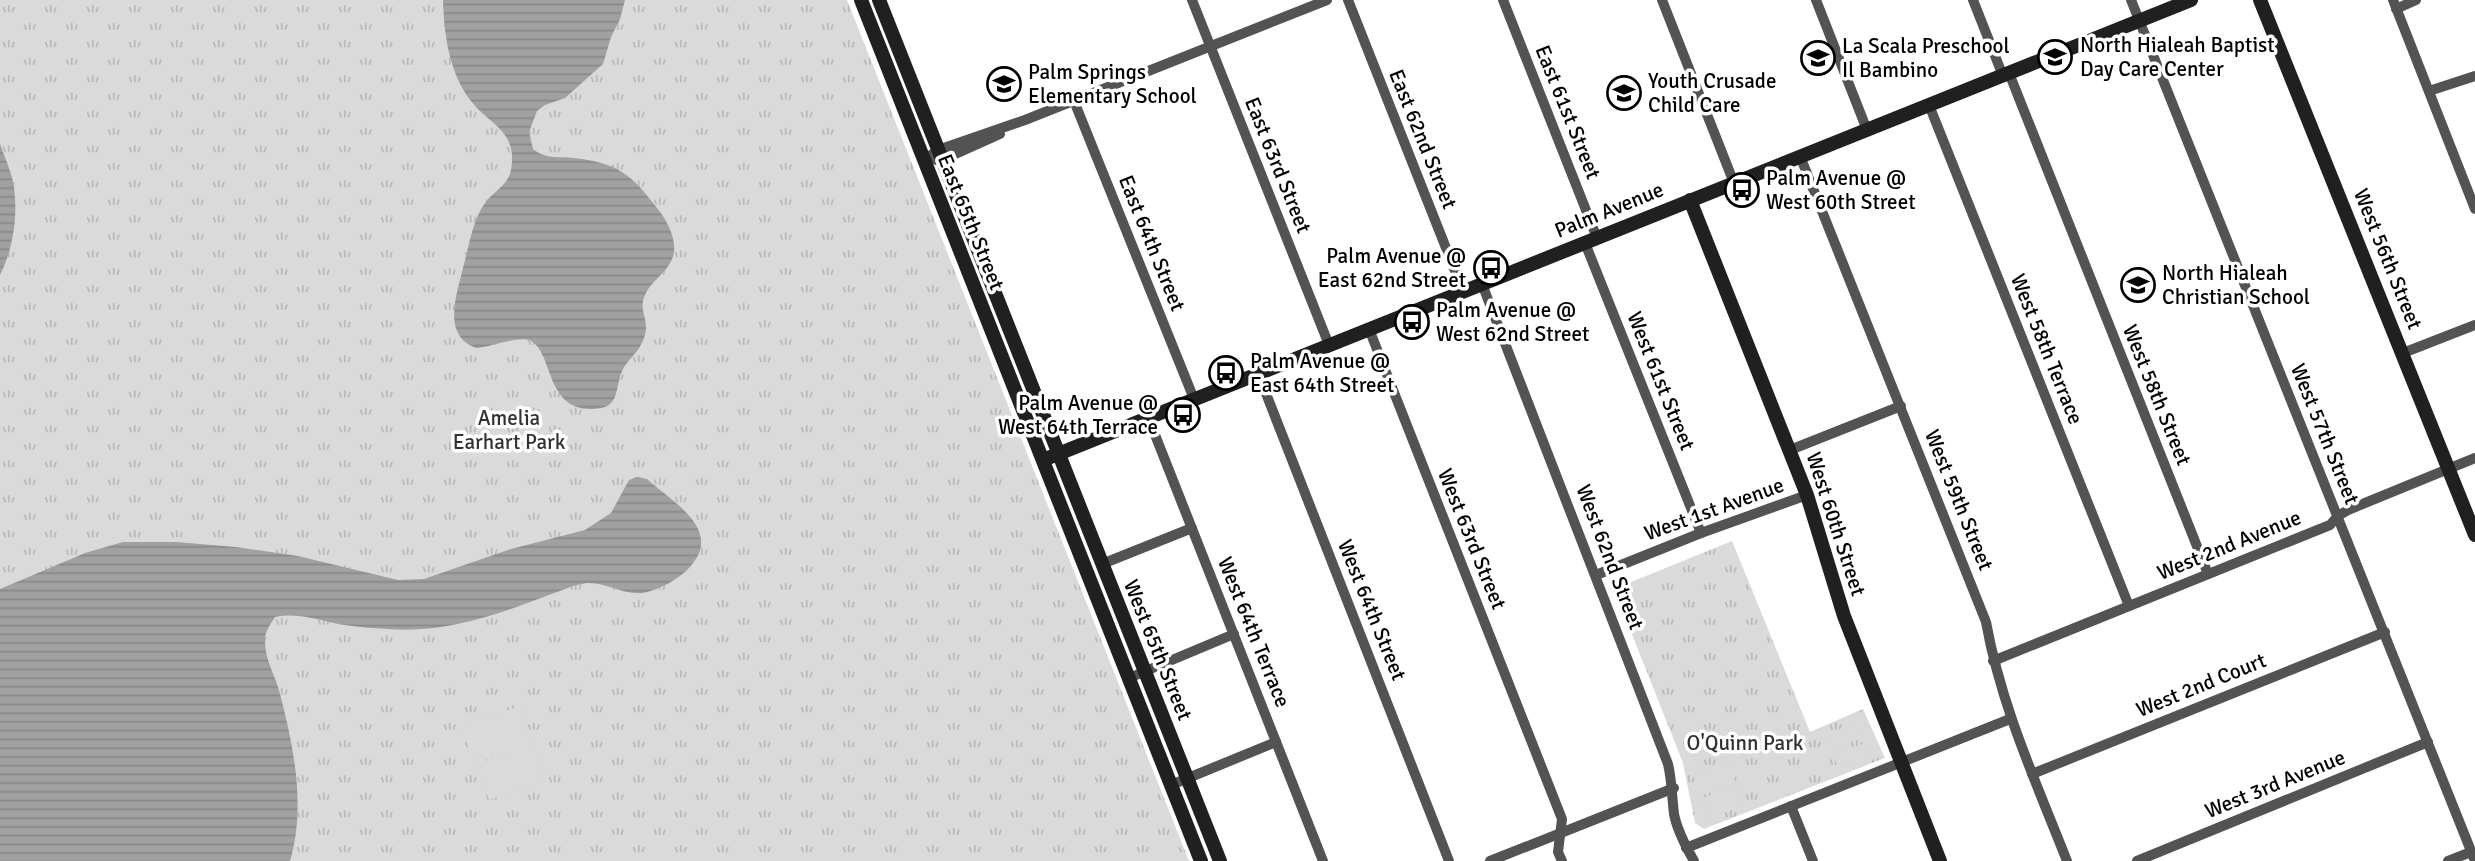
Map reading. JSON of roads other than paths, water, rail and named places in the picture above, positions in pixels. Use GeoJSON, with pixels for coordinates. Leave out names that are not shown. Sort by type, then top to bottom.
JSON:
{"type":"FeatureCollection","features":[{"type":"Feature","properties":{"kind":"main road","name":"East 65th Street"},"geometry":{"type":"LineString","coordinates":[[861,0],[1043,460]]}},
{"type":"Feature","properties":{"kind":"main road","name":"East 65th Street"},"geometry":{"type":"LineString","coordinates":[[879,0],[1058,454]]}},
{"type":"Feature","properties":{"kind":"main road","name":"Palm Avenue"},"geometry":{"type":"LineString","coordinates":[[1043,460],[2191,0]]}},
{"type":"Feature","properties":{"kind":"main road","name":"West 56th Street"},"geometry":{"type":"LineString","coordinates":[[2260,0],[2475,535]]}},
{"type":"Feature","properties":{"kind":"main road","name":"West 60th Street"},"geometry":{"type":"LineString","coordinates":[[1690,201],[1790,450],[1807,495],[1844,616],[1940,861]]}},
{"type":"Feature","properties":{"kind":"main road","name":"West 65th Street"},"geometry":{"type":"LineString","coordinates":[[1058,454],[1220,861]]}},
{"type":"Feature","properties":{"kind":"main road","name":"West 65th Street"},"geometry":{"type":"LineString","coordinates":[[1043,460],[1201,861]]}},
{"type":"Feature","properties":{"kind":"street","name":"East 63rd Street"},"geometry":{"type":"LineString","coordinates":[[1192,0],[1329,345]]}},
{"type":"Feature","properties":{"kind":"street"},"geometry":{"type":"LineString","coordinates":[[925,160],[1327,0]]}},
{"type":"Feature","properties":{"kind":"street","name":"East 62nd Street"},"geometry":{"type":"LineString","coordinates":[[1348,0],[1463,292]]}},
{"type":"Feature","properties":{"kind":"street","name":"East 61st Street"},"geometry":{"type":"LineString","coordinates":[[1503,0],[1591,240]]}},
{"type":"Feature","properties":{"kind":"street"},"geometry":{"type":"LineString","coordinates":[[1661,0],[1734,183]]}},
{"type":"Feature","properties":{"kind":"street"},"geometry":{"type":"LineString","coordinates":[[1816,0],[1867,130]]}},
{"type":"Feature","properties":{"kind":"street","name":"West 58th Street"},"geometry":{"type":"LineString","coordinates":[[1973,0],[2006,74],[2208,574]]}},
{"type":"Feature","properties":{"kind":"street","name":"West 57th Street"},"geometry":{"type":"LineString","coordinates":[[2131,0],[2473,856]]}},
{"type":"Feature","properties":{"kind":"street"},"geometry":{"type":"LineString","coordinates":[[2416,0],[2395,5],[2471,188],[2475,209]]}},
{"type":"Feature","properties":{"kind":"street"},"geometry":{"type":"LineString","coordinates":[[2429,91],[2475,76]]}},
{"type":"Feature","properties":{"kind":"street","name":"East 64th Street"},"geometry":{"type":"LineString","coordinates":[[1074,101],[1194,399]]}},
{"type":"Feature","properties":{"kind":"street","name":"West 58th Terrace"},"geometry":{"type":"LineString","coordinates":[[1929,105],[2129,606]]}},
{"type":"Feature","properties":{"kind":"street","name":"West 59th Street"},"geometry":{"type":"LineString","coordinates":[[1800,156],[1986,622],[1993,661],[2010,719],[2067,861]]}},
{"type":"Feature","properties":{"kind":"street","name":"West 61st Street"},"geometry":{"type":"LineString","coordinates":[[1591,240],[1701,533]]}},
{"type":"Feature","properties":{"kind":"street","name":"West 62nd Street"},"geometry":{"type":"LineString","coordinates":[[1482,284],[1668,764],[1674,788],[1675,816],[1686,848],[1694,861]]}},
{"type":"Feature","properties":{"kind":"street"},"geometry":{"type":"LineString","coordinates":[[2403,354],[2475,325]]}},
{"type":"Feature","properties":{"kind":"street","name":"West 63rd Street"},"geometry":{"type":"LineString","coordinates":[[1369,329],[1562,819],[1561,833]]}},
{"type":"Feature","properties":{"kind":"street","name":"West 64th Street"},"geometry":{"type":"LineString","coordinates":[[1258,373],[1449,861]]}},
{"type":"Feature","properties":{"kind":"street","name":"West 1st Avenue"},"geometry":{"type":"LineString","coordinates":[[1790,450],[1901,406]]}},
{"type":"Feature","properties":{"kind":"street","name":"West 64th Terrace"},"geometry":{"type":"LineString","coordinates":[[1148,417],[1323,861]]}},
{"type":"Feature","properties":{"kind":"street","name":"West 2nd Avenue"},"geometry":{"type":"LineString","coordinates":[[1993,661],[2330,525],[2337,516],[2475,458]]}},
{"type":"Feature","properties":{"kind":"street","name":"West 1st Avenue"},"geometry":{"type":"LineString","coordinates":[[1596,575],[1807,495]]}},
{"type":"Feature","properties":{"kind":"street"},"geometry":{"type":"LineString","coordinates":[[1102,564],[1192,528]]}},
{"type":"Feature","properties":{"kind":"street","name":"West 2nd Court"},"geometry":{"type":"LineString","coordinates":[[2032,774],[2385,632]]}},
{"type":"Feature","properties":{"kind":"street"},"geometry":{"type":"LineString","coordinates":[[1129,678],[1234,634]]}},
{"type":"Feature","properties":{"kind":"street"},"geometry":{"type":"LineString","coordinates":[[1686,848],[2010,719]]}},
{"type":"Feature","properties":{"kind":"street"},"geometry":{"type":"LineString","coordinates":[[1171,785],[1276,742]]}},
{"type":"Feature","properties":{"kind":"street","name":"West 3rd Avenue"},"geometry":{"type":"LineString","coordinates":[[2137,861],[2428,742]]}},
{"type":"Feature","properties":{"kind":"street"},"geometry":{"type":"LineString","coordinates":[[1490,861],[1674,788]]}},
{"type":"Feature","properties":{"kind":"street"},"geometry":{"type":"LineString","coordinates":[[1791,806],[1813,861]]}},
{"type":"Feature","properties":{"kind":"street"},"geometry":{"type":"LineString","coordinates":[[1561,833],[1558,852],[1562,861]]}},
{"type":"Feature","properties":{"kind":"street","name":"West 62nd Street"},"geometry":{"type":"LineString","coordinates":[[1685,861],[1686,848]]}},
{"type":"Feature","properties":{"kind":"street"},"geometry":{"type":"LineString","coordinates":[[2448,861],[2473,856]]}},
{"type":"Feature","properties":{"kind":"place","name":"North Hialeah Baptist Day Care Center"},"geometry":{"type":"Point","coordinates":[2055,57]}},
{"type":"Feature","properties":{"kind":"place","name":"La Scala Preschool Il Bambino"},"geometry":{"type":"Point","coordinates":[1818,58]}},
{"type":"Feature","properties":{"kind":"place","name":"Palm Springs Elementary School"},"geometry":{"type":"Point","coordinates":[1004,84]}},
{"type":"Feature","properties":{"kind":"place","name":"Youth Crusade Child Care"},"geometry":{"type":"Point","coordinates":[1624,93]}},
{"type":"Feature","properties":{"kind":"place","name":"Palm Avenue @ West 60th Street"},"geometry":{"type":"Point","coordinates":[1742,190]}},
{"type":"Feature","properties":{"kind":"place","name":"Palm Avenue @ East 62nd Street"},"geometry":{"type":"Point","coordinates":[1491,268]}},
{"type":"Feature","properties":{"kind":"place","name":"North Hialeah Christian School"},"geometry":{"type":"Point","coordinates":[2138,285]}},
{"type":"Feature","properties":{"kind":"place","name":"Palm Avenue @ West 62nd Street"},"geometry":{"type":"Point","coordinates":[1412,322]}},
{"type":"Feature","properties":{"kind":"place","name":"Palm Avenue @ East 64th Street"},"geometry":{"type":"Point","coordinates":[1226,373]}},
{"type":"Feature","properties":{"kind":"place","name":"Palm Avenue @ West 64th Terrace"},"geometry":{"type":"Point","coordinates":[1183,415]}},
{"type":"Feature","properties":{"kind":"park label","name":"Amelia Earhart Park"},"geometry":{"type":"Point","coordinates":[509,430]}},
{"type":"Feature","properties":{"kind":"park label","name":"O'Quinn Park"},"geometry":{"type":"Point","coordinates":[1745,743]}}]}
